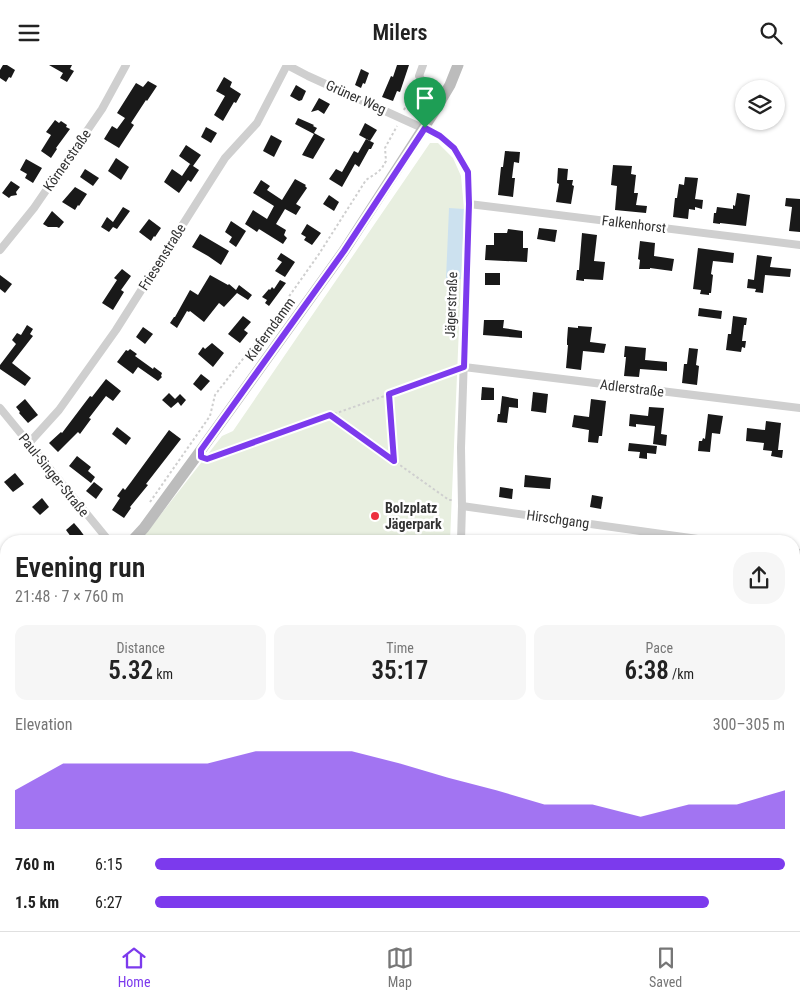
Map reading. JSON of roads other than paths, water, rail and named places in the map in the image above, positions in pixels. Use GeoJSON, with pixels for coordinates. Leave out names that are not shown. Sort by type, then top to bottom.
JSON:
{"type":"FeatureCollection","features":[{"type":"Feature","properties":{"kind":"street","name":"Körnerstraße"},"geometry":{"type":"LineString","coordinates":[[0,250],[34,208],[102,109],[126,65]]}},
{"type":"Feature","properties":{"kind":"street","name":"Grüner Weg"},"geometry":{"type":"LineString","coordinates":[[287,65],[425,128]]}},
{"type":"Feature","properties":{"kind":"street","name":"Friesenstraße"},"geometry":{"type":"LineString","coordinates":[[29,443],[59,410],[116,330],[225,158],[258,123],[287,65]]}},
{"type":"Feature","properties":{"kind":"street"},"geometry":{"type":"LineString","coordinates":[[423,65],[419,76],[424,83],[445,95]]}},
{"type":"Feature","properties":{"kind":"street"},"geometry":{"type":"LineString","coordinates":[[425,128],[445,95],[458,65]]}},
{"type":"Feature","properties":{"kind":"street","name":"Jägerstraße"},"geometry":{"type":"LineString","coordinates":[[425,128],[440,136],[454,148],[468,172],[469,204],[461,448],[461,535]]}},
{"type":"Feature","properties":{"kind":"street","name":"Kieferndamm"},"geometry":{"type":"LineString","coordinates":[[132,535],[144,527],[201,450],[344,251],[425,128]]}},
{"type":"Feature","properties":{"kind":"street","name":"Falkenhorst"},"geometry":{"type":"LineString","coordinates":[[469,204],[800,245]]}},
{"type":"Feature","properties":{"kind":"street","name":"Adlerstraße"},"geometry":{"type":"LineString","coordinates":[[464,367],[800,408]]}},
{"type":"Feature","properties":{"kind":"street","name":"Paul-Singer-Straße"},"geometry":{"type":"LineString","coordinates":[[0,408],[104,535]]}},
{"type":"Feature","properties":{"kind":"street","name":"Hirschgang"},"geometry":{"type":"LineString","coordinates":[[462,503],[673,535]]}},
{"type":"Feature","properties":{"kind":"water"},"geometry":{"type":"Polygon","coordinates":[[[449,208],[464,209],[461,279],[446,279],[449,208]]]}},
{"type":"Feature","properties":{"kind":"place","name":"Bolzplatz Jägerpark"},"geometry":{"type":"Point","coordinates":[375,516]}}]}
